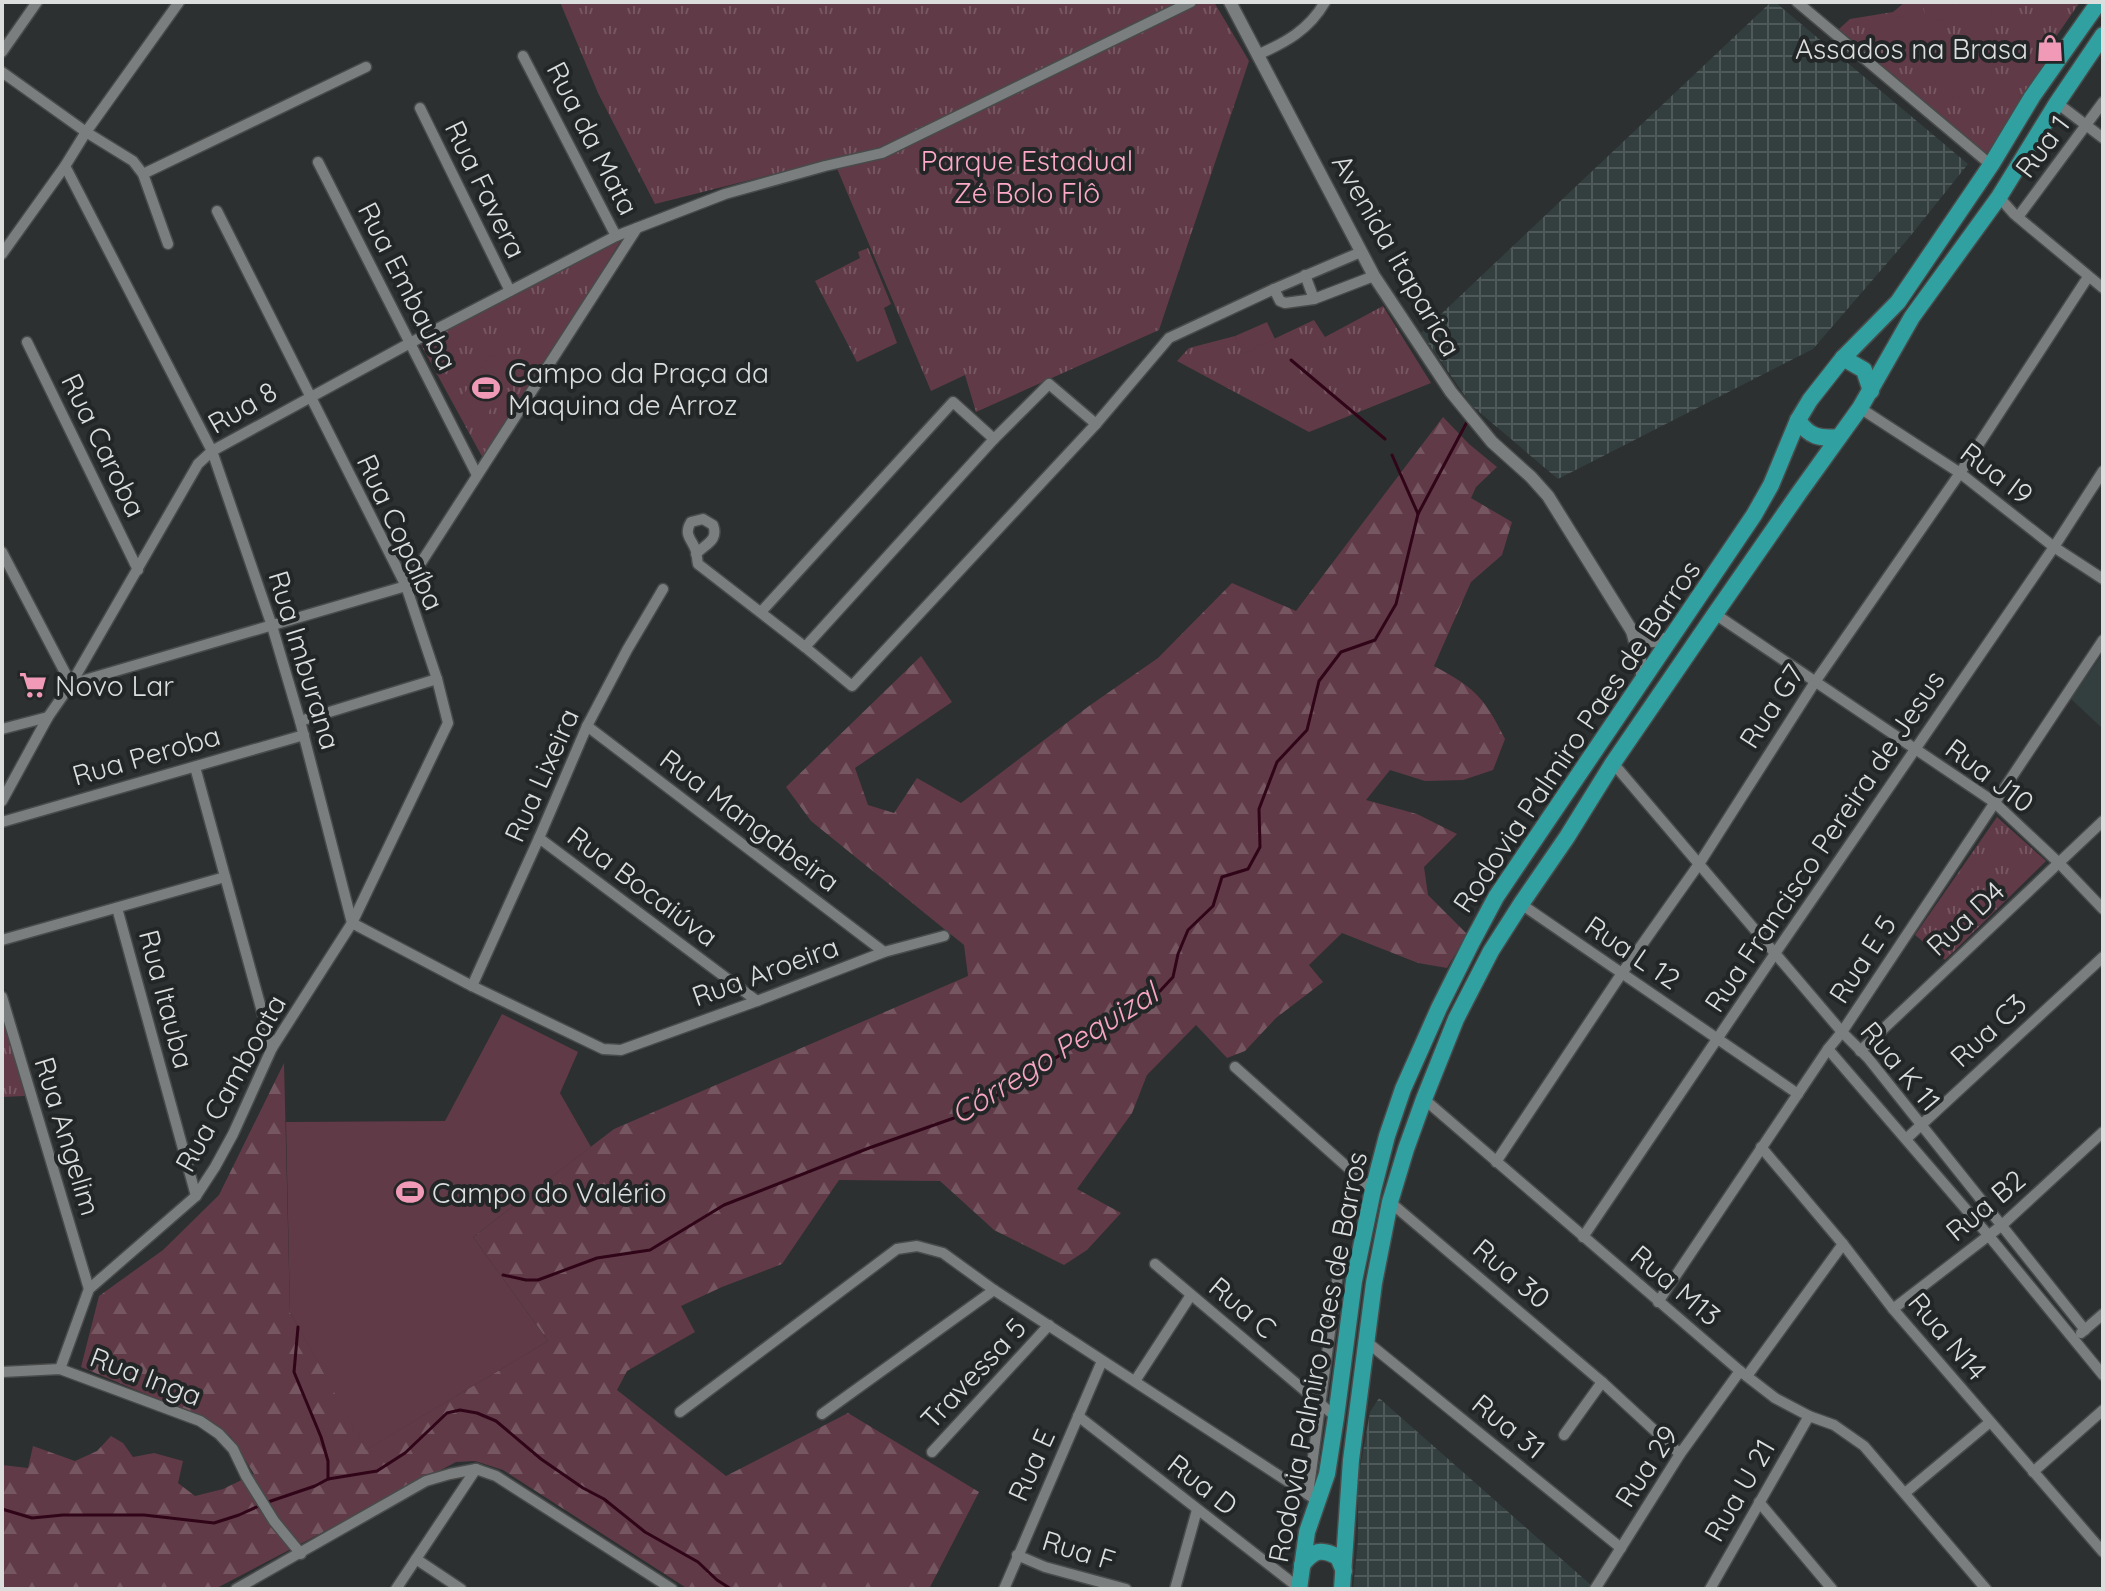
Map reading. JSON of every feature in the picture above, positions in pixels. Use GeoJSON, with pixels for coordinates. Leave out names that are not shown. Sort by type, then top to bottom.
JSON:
{"type":"FeatureCollection","features":[{"type":"Feature","properties":{"kind":"main road","name":"Rodovia Palmiro Paes de Barros"},"geometry":{"type":"LineString","coordinates":[[1299,1588],[1313,1498],[1327,1474],[1354,1281],[1387,1136],[1403,1089],[1472,942],[1496,897],[1754,515],[1771,485],[1798,420],[1843,358],[1898,302],[1991,165],[2032,97],[2099,2]]}},
{"type":"Feature","properties":{"kind":"main road","name":"Rodovia Palmiro Paes de Barros"},"geometry":{"type":"LineString","coordinates":[[1343,1580],[1351,1460],[1374,1283],[1390,1202],[1424,1099],[1456,1019],[1491,951],[1613,763],[1860,408],[1912,317],[1999,197],[2103,35]]}},
{"type":"Feature","properties":{"kind":"main road"},"geometry":{"type":"LineString","coordinates":[[1843,358],[1864,370],[1871,391]]}},
{"type":"Feature","properties":{"kind":"main road"},"geometry":{"type":"LineString","coordinates":[[1798,420],[1813,436],[1823,439],[1839,437]]}},
{"type":"Feature","properties":{"kind":"main road"},"geometry":{"type":"LineString","coordinates":[[1302,1565],[1310,1555],[1327,1552],[1338,1557],[1343,1580]]}},
{"type":"Feature","properties":{"kind":"street"},"geometry":{"type":"LineString","coordinates":[[2,52],[37,2]]}},
{"type":"Feature","properties":{"kind":"street"},"geometry":{"type":"LineString","coordinates":[[2,254],[179,2]]}},
{"type":"Feature","properties":{"kind":"street","name":"Rua da Mata"},"geometry":{"type":"LineString","coordinates":[[523,56],[616,236],[725,194],[882,153],[1191,2]]}},
{"type":"Feature","properties":{"kind":"street","name":"Avenida Itaparica"},"geometry":{"type":"LineString","coordinates":[[1230,2],[1374,276],[1451,392],[1492,442],[1548,496],[1632,631],[1643,680]]}},
{"type":"Feature","properties":{"kind":"street"},"geometry":{"type":"LineString","coordinates":[[1257,55],[1292,39],[1325,2]]}},
{"type":"Feature","properties":{"kind":"street"},"geometry":{"type":"LineString","coordinates":[[1797,2],[1991,165]]}},
{"type":"Feature","properties":{"kind":"street"},"geometry":{"type":"LineString","coordinates":[[143,174],[366,67]]}},
{"type":"Feature","properties":{"kind":"street"},"geometry":{"type":"LineString","coordinates":[[2,72],[86,132],[133,161],[143,174],[168,244]]}},
{"type":"Feature","properties":{"kind":"street","name":"Rua 1"},"geometry":{"type":"LineString","coordinates":[[2016,216],[2103,102]]}},
{"type":"Feature","properties":{"kind":"street"},"geometry":{"type":"LineString","coordinates":[[2057,103],[2103,138]]}},
{"type":"Feature","properties":{"kind":"street","name":"Rua Favera"},"geometry":{"type":"LineString","coordinates":[[420,108],[510,291]]}},
{"type":"Feature","properties":{"kind":"street","name":"Rua Embauba"},"geometry":{"type":"LineString","coordinates":[[318,162],[477,475]]}},
{"type":"Feature","properties":{"kind":"street","name":"Rua Imburana"},"geometry":{"type":"LineString","coordinates":[[65,166],[212,451],[272,626],[304,735],[352,923]]}},
{"type":"Feature","properties":{"kind":"street"},"geometry":{"type":"LineString","coordinates":[[1999,197],[2016,216],[2103,288]]}},
{"type":"Feature","properties":{"kind":"street","name":"Rua Copaíba"},"geometry":{"type":"LineString","coordinates":[[217,211],[406,586],[448,723],[352,923]]}},
{"type":"Feature","properties":{"kind":"street"},"geometry":{"type":"LineString","coordinates":[[1986,214],[2016,216]]}},
{"type":"Feature","properties":{"kind":"street"},"geometry":{"type":"LineString","coordinates":[[2,552],[71,684],[406,586],[638,226]]}},
{"type":"Feature","properties":{"kind":"street","name":"Rua 8"},"geometry":{"type":"LineString","coordinates":[[2,801],[48,717],[71,684],[198,464],[212,451],[309,396],[616,236]]}},
{"type":"Feature","properties":{"kind":"street"},"geometry":{"type":"LineString","coordinates":[[696,554],[700,566],[852,686],[1096,424],[1169,338],[1361,252]]}},
{"type":"Feature","properties":{"kind":"street"},"geometry":{"type":"LineString","coordinates":[[1305,275],[1314,299]]}},
{"type":"Feature","properties":{"kind":"street"},"geometry":{"type":"LineString","coordinates":[[1274,289],[1280,301],[1285,303],[1314,299],[1374,276]]}},
{"type":"Feature","properties":{"kind":"street","name":"Rua G7"},"geometry":{"type":"LineString","coordinates":[[1496,1162],[1699,864],[1815,682],[1960,473],[2088,277]]}},
{"type":"Feature","properties":{"kind":"street","name":"Rua Caroba"},"geometry":{"type":"LineString","coordinates":[[27,342],[138,570]]}},
{"type":"Feature","properties":{"kind":"street"},"geometry":{"type":"LineString","coordinates":[[805,647],[994,439],[1049,384],[1096,424]]}},
{"type":"Feature","properties":{"kind":"street"},"geometry":{"type":"LineString","coordinates":[[761,612],[953,402],[994,439]]}},
{"type":"Feature","properties":{"kind":"street","name":"Rua I9"},"geometry":{"type":"LineString","coordinates":[[1860,408],[1960,473],[2054,547],[2103,579]]}},
{"type":"Feature","properties":{"kind":"street","name":"Rua Francisco Pereira de Jesus"},"geometry":{"type":"LineString","coordinates":[[1583,1237],[2103,471]]}},
{"type":"Feature","properties":{"kind":"street","name":"Rua Lixeira"},"geometry":{"type":"LineString","coordinates":[[472,986],[587,726],[663,589]]}},
{"type":"Feature","properties":{"kind":"street","name":"Rua J10"},"geometry":{"type":"LineString","coordinates":[[1715,614],[1994,802],[2103,909]]}},
{"type":"Feature","properties":{"kind":"street"},"geometry":{"type":"LineString","coordinates":[[1632,631],[1653,641],[1671,638]]}},
{"type":"Feature","properties":{"kind":"street","name":"Rua E 5"},"geometry":{"type":"LineString","coordinates":[[1658,1302],[2103,640]]}},
{"type":"Feature","properties":{"kind":"street"},"geometry":{"type":"LineString","coordinates":[[300,721],[437,679]]}},
{"type":"Feature","properties":{"kind":"street"},"geometry":{"type":"LineString","coordinates":[[2,729],[48,717]]}},
{"type":"Feature","properties":{"kind":"street","name":"Rua Mangabeira"},"geometry":{"type":"LineString","coordinates":[[587,726],[884,952]]}},
{"type":"Feature","properties":{"kind":"street","name":"Rua Peroba"},"geometry":{"type":"LineString","coordinates":[[2,822],[304,735]]}},
{"type":"Feature","properties":{"kind":"street","name":"Rua K 11"},"geometry":{"type":"LineString","coordinates":[[1613,763],[1860,1051],[2085,1330]]}},
{"type":"Feature","properties":{"kind":"street"},"geometry":{"type":"LineString","coordinates":[[195,767],[272,1048]]}},
{"type":"Feature","properties":{"kind":"street","name":"Rua D4"},"geometry":{"type":"LineString","coordinates":[[1860,1051],[2103,821]]}},
{"type":"Feature","properties":{"kind":"street","name":"Rua Bocaiúva"},"geometry":{"type":"LineString","coordinates":[[539,838],[757,1001]]}},
{"type":"Feature","properties":{"kind":"street"},"geometry":{"type":"LineString","coordinates":[[2,940],[225,877]]}},
{"type":"Feature","properties":{"kind":"street","name":"Rua L 12"},"geometry":{"type":"LineString","coordinates":[[1521,904],[1798,1094]]}},
{"type":"Feature","properties":{"kind":"street","name":"Rua Itauba"},"geometry":{"type":"LineString","coordinates":[[117,908],[196,1196]]}},
{"type":"Feature","properties":{"kind":"street"},"geometry":{"type":"LineString","coordinates":[[352,923],[472,986]]}},
{"type":"Feature","properties":{"kind":"street","name":"Rua Camboata"},"geometry":{"type":"LineString","coordinates":[[60,1369],[89,1289],[196,1196],[233,1134],[272,1048],[352,923]]}},
{"type":"Feature","properties":{"kind":"street","name":"Rua Aroeira"},"geometry":{"type":"LineString","coordinates":[[472,986],[603,1049],[621,1050],[884,952],[944,936]]}},
{"type":"Feature","properties":{"kind":"street","name":"Rua C3"},"geometry":{"type":"LineString","coordinates":[[1906,1139],[2103,957]]}},
{"type":"Feature","properties":{"kind":"street","name":"Rua Angelim"},"geometry":{"type":"LineString","coordinates":[[2,997],[89,1289]]}},
{"type":"Feature","properties":{"kind":"street","name":"Rua K 11"},"geometry":{"type":"LineString","coordinates":[[1828,1049],[1989,1236],[2103,1375]]}},
{"type":"Feature","properties":{"kind":"street"},"geometry":{"type":"LineString","coordinates":[[1235,1067],[1373,1190]]}},
{"type":"Feature","properties":{"kind":"street","name":"Rua M13"},"geometry":{"type":"LineString","coordinates":[[1424,1099],[1744,1374],[1775,1398],[1834,1425],[1864,1446],[1986,1589]]}},
{"type":"Feature","properties":{"kind":"street","name":"Rua B2"},"geometry":{"type":"LineString","coordinates":[[1893,1309],[2001,1226],[2103,1132]]}},
{"type":"Feature","properties":{"kind":"street","name":"Rua N14"},"geometry":{"type":"LineString","coordinates":[[1761,1147],[1893,1309],[2103,1552]]}},
{"type":"Feature","properties":{"kind":"street","name":"Rua 30"},"geometry":{"type":"LineString","coordinates":[[1390,1202],[1602,1382],[1680,1454]]}},
{"type":"Feature","properties":{"kind":"street","name":"Rua 29"},"geometry":{"type":"LineString","coordinates":[[1595,1589],[1680,1454],[1843,1244]]}},
{"type":"Feature","properties":{"kind":"street"},"geometry":{"type":"LineString","coordinates":[[680,1412],[897,1249],[917,1246],[943,1253],[994,1290],[1313,1498],[1320,1403],[1338,1273]]}},
{"type":"Feature","properties":{"kind":"street","name":"Rua C"},"geometry":{"type":"LineString","coordinates":[[1155,1264],[1336,1417]]}},
{"type":"Feature","properties":{"kind":"street"},"geometry":{"type":"LineString","coordinates":[[822,1414],[994,1290]]}},
{"type":"Feature","properties":{"kind":"street"},"geometry":{"type":"LineString","coordinates":[[1135,1381],[1191,1295]]}},
{"type":"Feature","properties":{"kind":"street"},"geometry":{"type":"LineString","coordinates":[[2074,1339],[2103,1314]]}},
{"type":"Feature","properties":{"kind":"street","name":"Travessa 5"},"geometry":{"type":"LineString","coordinates":[[932,1452],[1049,1325]]}},
{"type":"Feature","properties":{"kind":"street","name":"Rua 31"},"geometry":{"type":"LineString","coordinates":[[1367,1342],[1621,1548]]}},
{"type":"Feature","properties":{"kind":"street","name":"Rua E"},"geometry":{"type":"LineString","coordinates":[[1004,1589],[1102,1361]]}},
{"type":"Feature","properties":{"kind":"street","name":"Rua Inga"},"geometry":{"type":"LineString","coordinates":[[2,1372],[60,1369],[200,1421],[233,1449],[274,1521],[301,1554]]}},
{"type":"Feature","properties":{"kind":"street"},"geometry":{"type":"LineString","coordinates":[[1564,1435],[1602,1382]]}},
{"type":"Feature","properties":{"kind":"street"},"geometry":{"type":"LineString","coordinates":[[2033,1472],[2103,1410]]}},
{"type":"Feature","properties":{"kind":"street","name":"Rua D"},"geometry":{"type":"LineString","coordinates":[[1078,1416],[1299,1588]]}},
{"type":"Feature","properties":{"kind":"street","name":"Rua U 21"},"geometry":{"type":"LineString","coordinates":[[1710,1589],[1809,1416]]}},
{"type":"Feature","properties":{"kind":"street"},"geometry":{"type":"LineString","coordinates":[[1905,1493],[1990,1422]]}},
{"type":"Feature","properties":{"kind":"street"},"geometry":{"type":"LineString","coordinates":[[396,1589],[476,1469]]}},
{"type":"Feature","properties":{"kind":"street"},"geometry":{"type":"LineString","coordinates":[[236,1589],[426,1481],[476,1469],[496,1476],[672,1589]]}},
{"type":"Feature","properties":{"kind":"street"},"geometry":{"type":"LineString","coordinates":[[1759,1502],[1832,1589]]}},
{"type":"Feature","properties":{"kind":"street"},"geometry":{"type":"LineString","coordinates":[[1175,1589],[1197,1510]]}},
{"type":"Feature","properties":{"kind":"street","name":"Rua F"},"geometry":{"type":"LineString","coordinates":[[1017,1555],[1045,1567],[1126,1589]]}},
{"type":"Feature","properties":{"kind":"street"},"geometry":{"type":"LineString","coordinates":[[416,1559],[461,1589]]}},
{"type":"Feature","properties":{"kind":"shaded area"},"geometry":{"type":"Polygon","coordinates":[[[1771,2],[1775,2],[1968,164],[1813,349],[1558,479],[1472,406],[1421,333],[1771,2]]]}},
{"type":"Feature","properties":{"kind":"shaded area"},"geometry":{"type":"Polygon","coordinates":[[[2103,653],[2103,729],[2071,699],[2103,653]]]}},
{"type":"Feature","properties":{"kind":"shaded area"},"geometry":{"type":"Polygon","coordinates":[[[1379,1398],[1591,1585],[1589,1589],[1353,1589],[1358,1541],[1358,1479],[1370,1412],[1379,1398]]]}},
{"type":"Feature","properties":{"kind":"green space","name":"Parque Estadual Zé Bolo Flô"},"geometry":{"type":"Polygon","coordinates":[[[560,2],[1214,2],[1249,61],[1159,330],[976,412],[965,375],[931,391],[833,159],[655,204],[598,93],[560,2]]]}},
{"type":"Feature","properties":{"kind":"green space"},"geometry":{"type":"Polygon","coordinates":[[[1905,2],[2080,2],[2053,41],[2054,53],[1990,154],[1987,154],[1839,29],[1850,19],[1893,12],[1905,2]]]}},
{"type":"Feature","properties":{"kind":"green space"},"geometry":{"type":"Polygon","coordinates":[[[1923,2],[1952,2],[1955,18],[1926,22],[1923,2]]]}},
{"type":"Feature","properties":{"kind":"green space"},"geometry":{"type":"Polygon","coordinates":[[[1961,2],[1990,2],[1995,41],[1966,45],[1961,2]]]}},
{"type":"Feature","properties":{"kind":"green space"},"geometry":{"type":"Polygon","coordinates":[[[1914,15],[1920,60],[1891,64],[1885,19],[1914,15]]]}},
{"type":"Feature","properties":{"kind":"green space"},"geometry":{"type":"Polygon","coordinates":[[[1961,51],[1967,96],[1938,100],[1932,55],[1961,51]]]}},
{"type":"Feature","properties":{"kind":"green space"},"geometry":{"type":"Polygon","coordinates":[[[623,237],[485,462],[420,343],[623,237]]]}},
{"type":"Feature","properties":{"kind":"green space"},"geometry":{"type":"Polygon","coordinates":[[[868,248],[891,304],[884,308],[897,343],[857,362],[815,281],[860,258],[858,252],[868,248]]]}},
{"type":"Feature","properties":{"kind":"green space"},"geometry":{"type":"Polygon","coordinates":[[[1383,306],[1431,383],[1309,432],[1177,361],[1189,348],[1235,336],[1244,353],[1314,320],[1325,337],[1383,306]]]}},
{"type":"Feature","properties":{"kind":"green space"},"geometry":{"type":"Polygon","coordinates":[[[1267,322],[1275,339],[1243,354],[1235,336],[1267,322]]]}},
{"type":"Feature","properties":{"kind":"green space","name":"Campo da Praça da Maquina de Arroz"},"geometry":{"type":"Polygon","coordinates":[[[491,354],[515,369],[483,421],[455,407],[491,354]]]}},
{"type":"Feature","properties":{"kind":"green space"},"geometry":{"type":"Polygon","coordinates":[[[1443,417],[1497,467],[1476,487],[1471,498],[1512,522],[1502,555],[1471,582],[1434,666],[1477,695],[1505,739],[1493,770],[1463,780],[1425,781],[1390,770],[1366,800],[1417,814],[1457,834],[1424,867],[1428,895],[1467,934],[1447,968],[1418,963],[1342,933],[1309,965],[1323,982],[1276,1018],[1245,1051],[1227,1058],[1196,1025],[1147,1075],[1132,1113],[1077,1189],[1121,1213],[1087,1250],[1064,1265],[994,1230],[940,1181],[839,1180],[782,1264],[681,1306],[695,1332],[627,1371],[617,1390],[726,1476],[848,1413],[979,1492],[929,1589],[688,1589],[503,1470],[475,1461],[456,1462],[215,1589],[2,1589],[2,1465],[28,1468],[33,1446],[75,1461],[97,1451],[111,1436],[123,1443],[133,1457],[154,1453],[183,1461],[178,1483],[195,1496],[223,1489],[254,1474],[231,1437],[210,1421],[81,1367],[99,1296],[163,1250],[219,1195],[284,1063],[290,1312],[367,1449],[548,1341],[473,1237],[614,1129],[968,976],[964,945],[811,821],[786,787],[921,656],[952,702],[855,768],[868,805],[894,813],[917,778],[961,803],[1158,658],[1232,583],[1296,611],[1443,417]]]}},
{"type":"Feature","properties":{"kind":"green space"},"geometry":{"type":"Polygon","coordinates":[[[1997,817],[2046,861],[1945,960],[1915,935],[1997,817]]]}},
{"type":"Feature","properties":{"kind":"green space","name":"Campo do Valério"},"geometry":{"type":"Polygon","coordinates":[[[502,1014],[578,1052],[560,1093],[591,1147],[473,1237],[548,1341],[366,1450],[290,1312],[286,1122],[445,1121],[502,1014]]]}},
{"type":"Feature","properties":{"kind":"green space"},"geometry":{"type":"Polygon","coordinates":[[[2,1015],[25,1096],[2,1097],[2,1015]]]}},
{"type":"Feature","properties":{"kind":"waterway","name":"Córrego Pequizal"},"geometry":{"type":"LineString","coordinates":[[1291,360],[1385,439]]}},
{"type":"Feature","properties":{"kind":"waterway","name":"Córrego Pequizal"},"geometry":{"type":"LineString","coordinates":[[503,1275],[538,1280],[597,1258],[650,1250],[724,1205],[971,1112],[1160,991],[1173,977],[1188,930],[1213,906],[1222,877],[1248,869],[1260,847],[1259,809],[1277,762],[1307,730],[1319,681],[1341,652],[1375,640],[1396,604],[1418,514],[1468,420]]}},
{"type":"Feature","properties":{"kind":"waterway","name":"Córrego Pequizal"},"geometry":{"type":"LineString","coordinates":[[1392,455],[1418,514]]}},
{"type":"Feature","properties":{"kind":"waterway","name":"Córrego Pequizal"},"geometry":{"type":"LineString","coordinates":[[298,1327],[294,1372],[321,1437],[328,1461],[328,1479]]}},
{"type":"Feature","properties":{"kind":"waterway"},"geometry":{"type":"LineString","coordinates":[[268,1502],[328,1479],[377,1471],[405,1453],[447,1413],[460,1410],[477,1413],[496,1421],[541,1459],[604,1499],[645,1532],[698,1562],[731,1589]]}},
{"type":"Feature","properties":{"kind":"waterway"},"geometry":{"type":"LineString","coordinates":[[2,1509],[32,1518],[144,1515],[214,1523],[261,1505]]}},
{"type":"Feature","properties":{"kind":"place","name":"Assados na Brasa"},"geometry":{"type":"Point","coordinates":[2050,48]}},
{"type":"Feature","properties":{"kind":"place","name":"Campo da Praça da Maquina de Arroz"},"geometry":{"type":"Point","coordinates":[486,388]}},
{"type":"Feature","properties":{"kind":"place","name":"Novo Lar"},"geometry":{"type":"Point","coordinates":[33,685]}},
{"type":"Feature","properties":{"kind":"place","name":"Campo do Valério"},"geometry":{"type":"Point","coordinates":[410,1192]}}]}
